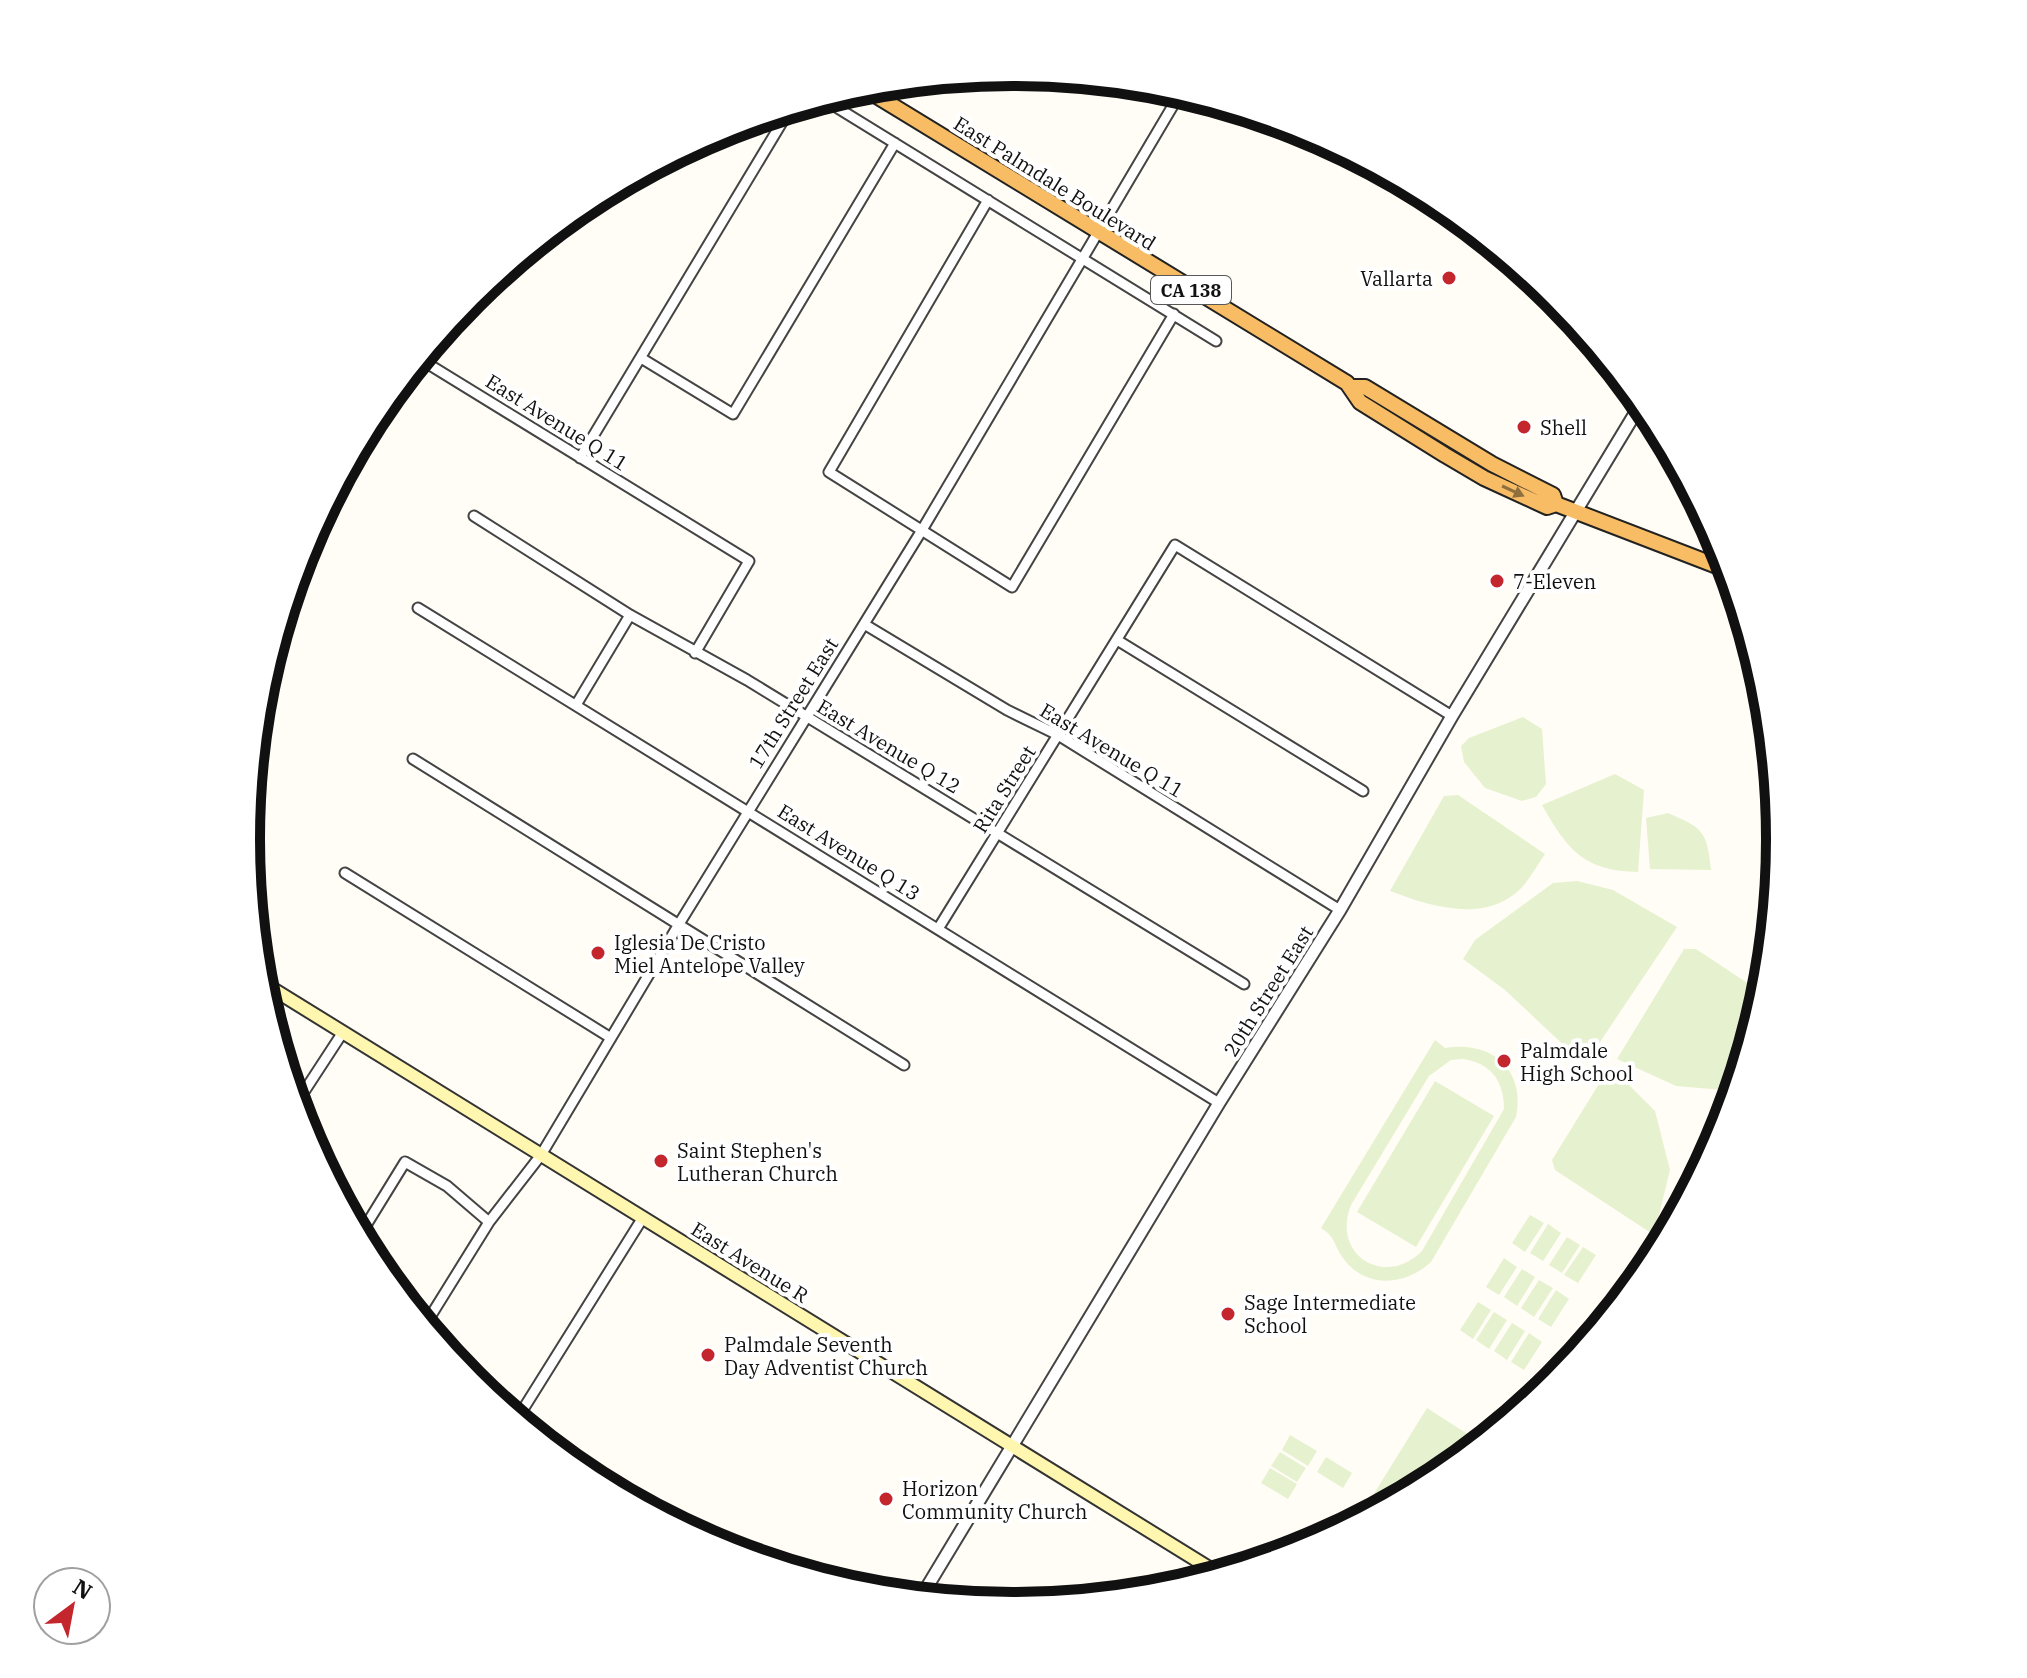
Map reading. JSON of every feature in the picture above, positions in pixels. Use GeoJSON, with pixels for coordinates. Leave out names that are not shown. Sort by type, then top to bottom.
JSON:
{"type":"FeatureCollection","features":[{"type":"Feature","properties":{"kind":"highway","name":"East Palmdale Boulevard"},"geometry":{"type":"LineString","coordinates":[[880,98],[1351,387],[1360,402],[1484,478],[1547,507],[1556,504],[1715,565]]}},
{"type":"Feature","properties":{"kind":"highway","name":"East Palmdale Boulevard"},"geometry":{"type":"LineString","coordinates":[[1351,387],[1365,387],[1453,441],[1553,495],[1556,504]]}},
{"type":"Feature","properties":{"kind":"highway"},"geometry":{"type":"LineString","coordinates":[[1385,417],[1400,417],[1446,442],[1453,441]]}},
{"type":"Feature","properties":{"kind":"main road","name":"East Avenue R"},"geometry":{"type":"LineString","coordinates":[[276,991],[1207,1566]]}},
{"type":"Feature","properties":{"kind":"street","name":"17th Street East"},"geometry":{"type":"LineString","coordinates":[[431,1315],[489,1222],[541,1155],[748,810],[922,530],[1174,104]]}},
{"type":"Feature","properties":{"kind":"street"},"geometry":{"type":"LineString","coordinates":[[837,108],[1216,341]]}},
{"type":"Feature","properties":{"kind":"street"},"geometry":{"type":"LineString","coordinates":[[580,458],[782,123]]}},
{"type":"Feature","properties":{"kind":"street"},"geometry":{"type":"LineString","coordinates":[[641,358],[733,414],[895,143]]}},
{"type":"Feature","properties":{"kind":"street"},"geometry":{"type":"LineString","coordinates":[[988,200],[829,472],[1012,587],[1174,314]]}},
{"type":"Feature","properties":{"kind":"street","name":"East Avenue Q 11"},"geometry":{"type":"LineString","coordinates":[[429,365],[749,561],[695,653]]}},
{"type":"Feature","properties":{"kind":"street","name":"20th Street East"},"geometry":{"type":"LineString","coordinates":[[927,1587],[1219,1103],[1340,910],[1452,716],[1635,414]]}},
{"type":"Feature","properties":{"kind":"street","name":"East Avenue Q 12"},"geometry":{"type":"LineString","coordinates":[[474,516],[630,615],[747,680],[1244,984]]}},
{"type":"Feature","properties":{"kind":"street","name":"Rita Street"},"geometry":{"type":"LineString","coordinates":[[938,929],[1175,545],[1452,716]]}},
{"type":"Feature","properties":{"kind":"street","name":"East Avenue Q 13"},"geometry":{"type":"LineString","coordinates":[[418,608],[1219,1103]]}},
{"type":"Feature","properties":{"kind":"street"},"geometry":{"type":"LineString","coordinates":[[576,705],[630,615]]}},
{"type":"Feature","properties":{"kind":"street","name":"East Avenue Q 11"},"geometry":{"type":"LineString","coordinates":[[864,624],[1007,710],[1058,735],[1340,910]]}},
{"type":"Feature","properties":{"kind":"street"},"geometry":{"type":"LineString","coordinates":[[1117,640],[1363,791]]}},
{"type":"Feature","properties":{"kind":"street"},"geometry":{"type":"LineString","coordinates":[[413,759],[904,1065]]}},
{"type":"Feature","properties":{"kind":"street"},"geometry":{"type":"LineString","coordinates":[[345,873],[611,1038]]}},
{"type":"Feature","properties":{"kind":"street"},"geometry":{"type":"LineString","coordinates":[[304,1092],[343,1032]]}},
{"type":"Feature","properties":{"kind":"street"},"geometry":{"type":"LineString","coordinates":[[367,1224],[405,1162],[447,1186],[489,1222]]}},
{"type":"Feature","properties":{"kind":"street"},"geometry":{"type":"LineString","coordinates":[[523,1410],[642,1219]]}},
{"type":"Feature","properties":{"kind":"green space"},"geometry":{"type":"Polygon","coordinates":[[[1523,717],[1542,729],[1546,784],[1536,797],[1522,801],[1485,788],[1464,762],[1461,746],[1469,738],[1523,717]]]}},
{"type":"Feature","properties":{"kind":"green space"},"geometry":{"type":"Polygon","coordinates":[[[1615,774],[1644,790],[1638,872],[1603,867],[1579,855],[1560,834],[1542,805],[1615,774]]]}},
{"type":"Feature","properties":{"kind":"green space"},"geometry":{"type":"Polygon","coordinates":[[[1458,795],[1545,854],[1530,877],[1510,897],[1477,909],[1442,907],[1390,891],[1444,796],[1458,795]]]}},
{"type":"Feature","properties":{"kind":"green space"},"geometry":{"type":"Polygon","coordinates":[[[1668,813],[1701,832],[1708,847],[1711,870],[1650,869],[1646,818],[1668,813]]]}},
{"type":"Feature","properties":{"kind":"green space"},"geometry":{"type":"Polygon","coordinates":[[[1577,881],[1613,890],[1677,927],[1596,1048],[1571,1052],[1505,990],[1463,959],[1475,940],[1553,883],[1577,881]]]}},
{"type":"Feature","properties":{"kind":"green space"},"geometry":{"type":"Polygon","coordinates":[[[1684,949],[1696,949],[1752,986],[1723,1090],[1676,1086],[1617,1059],[1684,949]]]}},
{"type":"Feature","properties":{"kind":"green space"},"geometry":{"type":"Polygon","coordinates":[[[1435,1040],[1445,1048],[1477,1049],[1502,1062],[1516,1085],[1516,1117],[1431,1262],[1409,1276],[1386,1281],[1374,1279],[1352,1268],[1332,1238],[1321,1228],[1435,1040]],[[1451,1060],[1429,1076],[1351,1205],[1348,1238],[1365,1261],[1392,1267],[1407,1262],[1422,1251],[1504,1109],[1502,1090],[1494,1075],[1473,1061],[1451,1060]]]}},
{"type":"Feature","properties":{"kind":"green space"},"geometry":{"type":"Polygon","coordinates":[[[1610,1066],[1655,1111],[1670,1170],[1654,1235],[1555,1170],[1552,1160],[1610,1066]]]}},
{"type":"Feature","properties":{"kind":"green space"},"geometry":{"type":"Polygon","coordinates":[[[1435,1081],[1494,1116],[1416,1247],[1357,1212],[1435,1081]]]}},
{"type":"Feature","properties":{"kind":"green space"},"geometry":{"type":"Polygon","coordinates":[[[1530,1215],[1544,1223],[1525,1252],[1512,1243],[1530,1215]]]}},
{"type":"Feature","properties":{"kind":"green space"},"geometry":{"type":"Polygon","coordinates":[[[1548,1224],[1561,1233],[1543,1261],[1530,1253],[1548,1224]]]}},
{"type":"Feature","properties":{"kind":"green space"},"geometry":{"type":"Polygon","coordinates":[[[1567,1237],[1580,1245],[1562,1273],[1549,1265],[1567,1237]]]}},
{"type":"Feature","properties":{"kind":"green space"},"geometry":{"type":"Polygon","coordinates":[[[1583,1247],[1596,1255],[1578,1283],[1564,1275],[1583,1247]]]}},
{"type":"Feature","properties":{"kind":"green space"},"geometry":{"type":"Polygon","coordinates":[[[1504,1258],[1517,1267],[1499,1295],[1486,1287],[1504,1258]]]}},
{"type":"Feature","properties":{"kind":"green space"},"geometry":{"type":"Polygon","coordinates":[[[1522,1269],[1535,1277],[1517,1306],[1504,1297],[1522,1269]]]}},
{"type":"Feature","properties":{"kind":"green space"},"geometry":{"type":"Polygon","coordinates":[[[1539,1280],[1553,1288],[1534,1317],[1521,1308],[1539,1280]]]}},
{"type":"Feature","properties":{"kind":"green space"},"geometry":{"type":"Polygon","coordinates":[[[1556,1290],[1569,1299],[1551,1327],[1538,1319],[1556,1290]]]}},
{"type":"Feature","properties":{"kind":"green space"},"geometry":{"type":"Polygon","coordinates":[[[1478,1302],[1491,1310],[1473,1339],[1460,1330],[1478,1302]]]}},
{"type":"Feature","properties":{"kind":"green space"},"geometry":{"type":"Polygon","coordinates":[[[1494,1312],[1507,1320],[1489,1349],[1476,1340],[1494,1312]]]}},
{"type":"Feature","properties":{"kind":"green space"},"geometry":{"type":"Polygon","coordinates":[[[1512,1323],[1525,1331],[1507,1360],[1494,1351],[1512,1323]]]}},
{"type":"Feature","properties":{"kind":"green space"},"geometry":{"type":"Polygon","coordinates":[[[1529,1333],[1542,1342],[1524,1370],[1511,1362],[1529,1333]]]}},
{"type":"Feature","properties":{"kind":"green space"},"geometry":{"type":"Polygon","coordinates":[[[1427,1408],[1471,1436],[1432,1465],[1368,1502],[1427,1408]]]}},
{"type":"Feature","properties":{"kind":"green space"},"geometry":{"type":"Polygon","coordinates":[[[1290,1435],[1317,1451],[1308,1466],[1282,1450],[1290,1435]]]}},
{"type":"Feature","properties":{"kind":"green space"},"geometry":{"type":"Polygon","coordinates":[[[1280,1452],[1306,1468],[1297,1482],[1271,1466],[1280,1452]]]}},
{"type":"Feature","properties":{"kind":"green space"},"geometry":{"type":"Polygon","coordinates":[[[1326,1457],[1352,1473],[1343,1488],[1317,1472],[1326,1457]]]}},
{"type":"Feature","properties":{"kind":"green space"},"geometry":{"type":"Polygon","coordinates":[[[1270,1468],[1297,1484],[1288,1499],[1261,1483],[1270,1468]]]}},
{"type":"Feature","properties":{"kind":"place","name":"Vallarta"},"geometry":{"type":"Point","coordinates":[1449,278]}},
{"type":"Feature","properties":{"kind":"place","name":"Shell"},"geometry":{"type":"Point","coordinates":[1524,427]}},
{"type":"Feature","properties":{"kind":"place","name":"7-Eleven"},"geometry":{"type":"Point","coordinates":[1497,581]}},
{"type":"Feature","properties":{"kind":"place","name":"Iglesia De Cristo Miel Antelope Valley"},"geometry":{"type":"Point","coordinates":[598,953]}},
{"type":"Feature","properties":{"kind":"place","name":"Palmdale High School"},"geometry":{"type":"Point","coordinates":[1504,1061]}},
{"type":"Feature","properties":{"kind":"place","name":"Saint Stephen's Lutheran Church"},"geometry":{"type":"Point","coordinates":[661,1161]}},
{"type":"Feature","properties":{"kind":"place","name":"Sage Intermediate School"},"geometry":{"type":"Point","coordinates":[1228,1314]}},
{"type":"Feature","properties":{"kind":"place","name":"Palmdale Seventh Day Adventist Church"},"geometry":{"type":"Point","coordinates":[708,1355]}},
{"type":"Feature","properties":{"kind":"place","name":"Horizon Community Church"},"geometry":{"type":"Point","coordinates":[886,1499]}}]}
